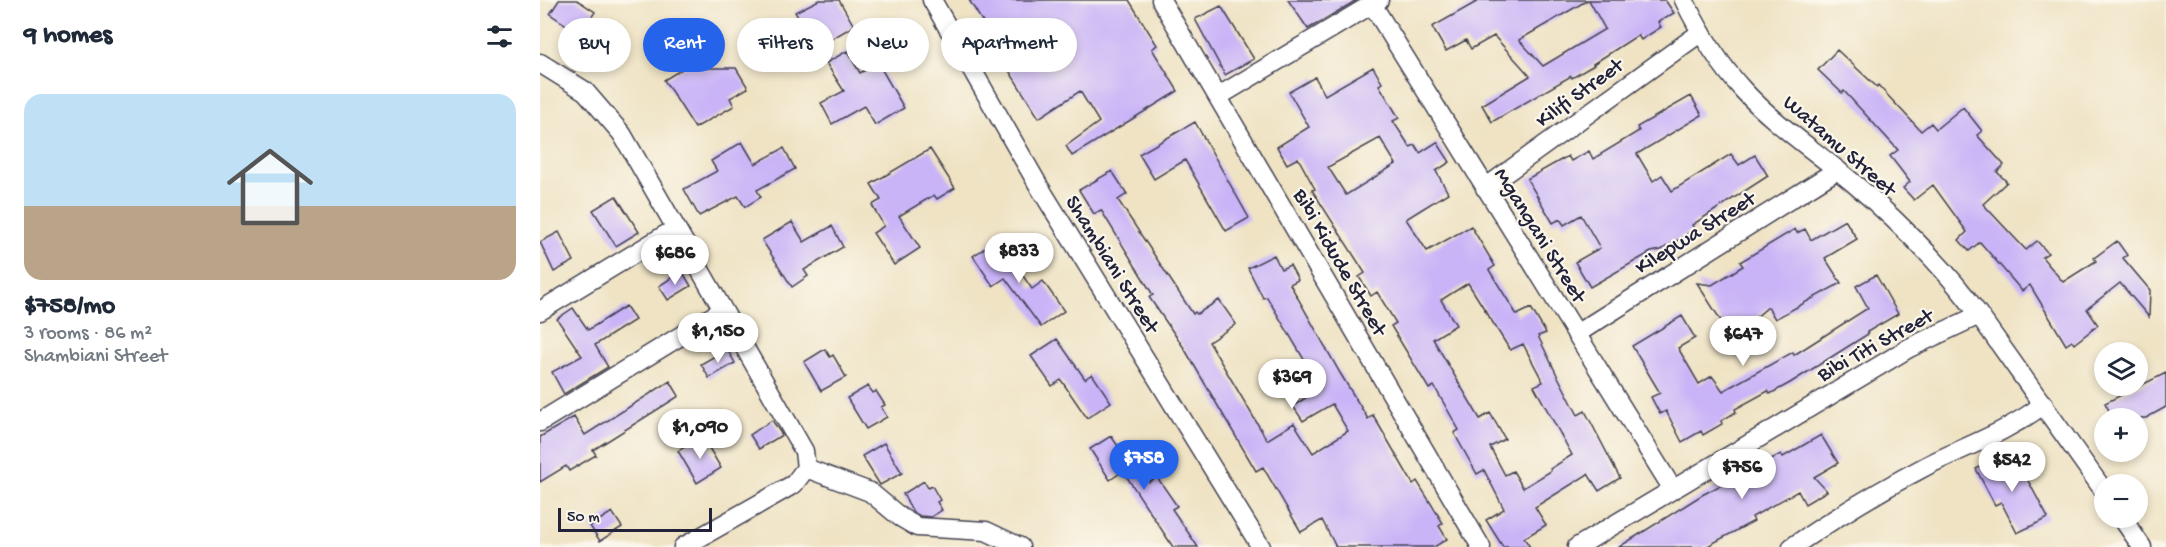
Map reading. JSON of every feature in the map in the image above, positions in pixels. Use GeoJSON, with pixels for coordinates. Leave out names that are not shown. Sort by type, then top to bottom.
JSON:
{"type":"FeatureCollection","features":[{"type":"Feature","properties":{"kind":"street","name":"Shambiani Street"},"geometry":{"type":"LineString","coordinates":[[932,0],[1040,188],[1261,547]]}},
{"type":"Feature","properties":{"kind":"street","name":"Bibi Kidude Street"},"geometry":{"type":"LineString","coordinates":[[1161,0],[1481,547]]}},
{"type":"Feature","properties":{"kind":"street","name":"Watamu Street"},"geometry":{"type":"LineString","coordinates":[[1684,0],[1700,33],[1745,92],[1837,170],[1958,285],[1978,315]]}},
{"type":"Feature","properties":{"kind":"street"},"geometry":{"type":"LineString","coordinates":[[1219,96],[1375,2]]}},
{"type":"Feature","properties":{"kind":"street","name":"Mgangani Street"},"geometry":{"type":"LineString","coordinates":[[1375,2],[1485,188],[1672,488]]}},
{"type":"Feature","properties":{"kind":"street","name":"Kilifi Street"},"geometry":{"type":"LineString","coordinates":[[1485,188],[1700,33]]}},
{"type":"Feature","properties":{"kind":"street"},"geometry":{"type":"LineString","coordinates":[[540,63],[585,91],[598,104],[639,160],[675,229],[804,451],[806,468],[794,484],[683,547]]}},
{"type":"Feature","properties":{"kind":"street","name":"Kilepwa Street"},"geometry":{"type":"LineString","coordinates":[[1576,334],[1837,170]]}},
{"type":"Feature","properties":{"kind":"street"},"geometry":{"type":"LineString","coordinates":[[540,309],[675,229]]}},
{"type":"Feature","properties":{"kind":"street"},"geometry":{"type":"LineString","coordinates":[[540,422],[723,310]]}},
{"type":"Feature","properties":{"kind":"street"},"geometry":{"type":"LineString","coordinates":[[1978,315],[2094,476]]}},
{"type":"Feature","properties":{"kind":"street","name":"Bibi Titi Street"},"geometry":{"type":"LineString","coordinates":[[1577,547],[1909,348],[1978,315]]}},
{"type":"Feature","properties":{"kind":"street"},"geometry":{"type":"LineString","coordinates":[[1792,547],[1849,509],[1930,465],[2009,428],[2044,404]]}},
{"type":"Feature","properties":{"kind":"street"},"geometry":{"type":"LineString","coordinates":[[806,468],[870,492],[900,517],[917,527],[986,531],[1011,545]]}},
{"type":"Feature","properties":{"kind":"street"},"geometry":{"type":"LineString","coordinates":[[2129,528],[2142,547]]}},
{"type":"Feature","properties":{"kind":"building"},"geometry":{"type":"Polygon","coordinates":[[[559,0],[577,0],[595,12],[591,18],[558,19],[550,14],[559,0]]]}},
{"type":"Feature","properties":{"kind":"building"},"geometry":{"type":"Polygon","coordinates":[[[819,0],[839,0],[849,18],[846,18],[846,31],[834,37],[834,18],[799,18],[795,12],[819,0]]]}},
{"type":"Feature","properties":{"kind":"building"},"geometry":{"type":"Polygon","coordinates":[[[969,0],[1129,0],[1157,45],[1152,49],[1178,91],[1072,156],[1066,146],[1099,122],[1080,91],[1039,118],[1010,72],[1077,72],[1077,18],[980,18],[969,0]]]}},
{"type":"Feature","properties":{"kind":"building"},"geometry":{"type":"Polygon","coordinates":[[[1288,0],[1357,0],[1308,29],[1288,0]]]}},
{"type":"Feature","properties":{"kind":"building"},"geometry":{"type":"Polygon","coordinates":[[[1480,0],[1588,0],[1519,40],[1543,66],[1605,29],[1589,0],[1665,0],[1674,13],[1658,22],[1661,27],[1641,40],[1638,35],[1594,65],[1492,122],[1482,105],[1530,76],[1494,36],[1471,49],[1466,40],[1446,51],[1432,27],[1480,0]]]}},
{"type":"Feature","properties":{"kind":"building"},"geometry":{"type":"Polygon","coordinates":[[[1221,6],[1254,59],[1225,75],[1195,19],[1221,6]]]}},
{"type":"Feature","properties":{"kind":"building"},"geometry":{"type":"Polygon","coordinates":[[[1837,50],[1877,87],[1878,85],[1921,131],[1931,123],[1936,129],[1963,107],[1982,131],[1977,135],[2004,165],[1997,172],[2007,182],[1983,204],[2026,250],[2037,241],[2048,253],[2042,257],[2063,282],[2096,261],[2094,258],[2117,241],[2127,255],[2123,258],[2150,290],[2149,317],[2120,283],[2087,309],[2098,325],[2074,344],[2072,341],[2066,345],[2030,285],[2022,291],[1980,242],[1969,251],[1959,240],[1967,232],[1933,185],[1914,200],[1903,188],[1910,182],[1890,156],[1898,150],[1844,91],[1842,93],[1818,70],[1837,50]]]}},
{"type":"Feature","properties":{"kind":"building"},"geometry":{"type":"Polygon","coordinates":[[[846,52],[846,72],[883,72],[904,108],[875,125],[864,106],[832,124],[821,103],[844,91],[832,72],[834,72],[834,58],[846,52]]]}},
{"type":"Feature","properties":{"kind":"building"},"geometry":{"type":"Polygon","coordinates":[[[1373,67],[1382,83],[1379,85],[1399,118],[1393,121],[1410,147],[1415,145],[1420,153],[1437,142],[1450,162],[1436,171],[1448,193],[1406,219],[1427,251],[1471,226],[1495,266],[1489,270],[1517,315],[1531,308],[1546,333],[1538,336],[1557,375],[1578,415],[1585,411],[1620,478],[1599,491],[1588,474],[1535,507],[1546,525],[1524,538],[1530,547],[1503,547],[1486,520],[1504,509],[1484,470],[1477,474],[1454,433],[1459,430],[1434,386],[1429,389],[1391,326],[1396,323],[1377,292],[1371,296],[1359,277],[1365,273],[1312,190],[1315,189],[1298,158],[1287,164],[1277,147],[1309,127],[1289,92],[1315,77],[1325,95],[1373,67]],[[1380,138],[1328,167],[1346,195],[1396,164],[1380,138]],[[1468,283],[1441,300],[1456,325],[1433,339],[1480,419],[1490,413],[1505,439],[1490,447],[1505,475],[1513,471],[1523,488],[1572,455],[1534,386],[1543,382],[1523,344],[1510,350],[1468,283]]]}},
{"type":"Feature","properties":{"kind":"building"},"geometry":{"type":"Polygon","coordinates":[[[725,68],[736,68],[748,88],[730,98],[734,106],[695,128],[664,80],[677,72],[725,72],[725,68]]]}},
{"type":"Feature","properties":{"kind":"building"},"geometry":{"type":"Polygon","coordinates":[[[1691,96],[1702,115],[1637,154],[1653,181],[1662,175],[1672,191],[1731,154],[1739,165],[1755,155],[1768,176],[1692,225],[1694,229],[1678,240],[1661,250],[1651,252],[1590,287],[1575,262],[1600,248],[1581,215],[1564,225],[1560,219],[1553,223],[1527,179],[1568,156],[1571,161],[1589,151],[1593,159],[1639,131],[1637,127],[1691,96]]]}},
{"type":"Feature","properties":{"kind":"building"},"geometry":{"type":"Polygon","coordinates":[[[1195,122],[1249,218],[1226,231],[1185,160],[1154,179],[1139,154],[1195,122]]]}},
{"type":"Feature","properties":{"kind":"building"},"geometry":{"type":"Polygon","coordinates":[[[742,142],[755,164],[784,148],[795,169],[757,190],[761,197],[745,207],[738,196],[699,216],[684,189],[717,171],[711,161],[742,142]]]}},
{"type":"Feature","properties":{"kind":"building"},"geometry":{"type":"Polygon","coordinates":[[[930,149],[955,188],[937,199],[934,195],[899,216],[920,248],[894,265],[873,233],[884,226],[872,205],[881,200],[871,184],[930,149]]]}},
{"type":"Feature","properties":{"kind":"building"},"geometry":{"type":"Polygon","coordinates":[[[1112,171],[1127,194],[1118,200],[1193,314],[1195,312],[1197,314],[1219,300],[1236,324],[1209,342],[1267,440],[1294,423],[1313,453],[1348,431],[1332,404],[1303,421],[1293,406],[1321,388],[1267,297],[1263,298],[1248,268],[1274,255],[1281,269],[1290,265],[1298,280],[1290,284],[1340,373],[1368,419],[1373,415],[1413,484],[1417,481],[1443,523],[1439,526],[1447,539],[1434,547],[1336,547],[1322,520],[1301,532],[1263,467],[1256,471],[1184,348],[1149,297],[1153,295],[1101,210],[1094,214],[1079,190],[1112,171]]]}},
{"type":"Feature","properties":{"kind":"building"},"geometry":{"type":"Polygon","coordinates":[[[616,196],[639,232],[616,246],[593,210],[616,196]]]}},
{"type":"Feature","properties":{"kind":"building"},"geometry":{"type":"Polygon","coordinates":[[[1845,220],[1857,239],[1825,258],[1841,283],[1775,319],[1768,307],[1740,331],[1733,322],[1725,327],[1697,283],[1712,285],[1743,266],[1740,262],[1795,229],[1797,233],[1805,229],[1811,240],[1845,220]]]}},
{"type":"Feature","properties":{"kind":"building"},"geometry":{"type":"Polygon","coordinates":[[[792,222],[804,242],[832,226],[843,247],[804,270],[808,276],[792,287],[762,240],[792,222]]]}},
{"type":"Feature","properties":{"kind":"building"},"geometry":{"type":"Polygon","coordinates":[[[559,232],[574,261],[554,272],[540,242],[559,232]]]}},
{"type":"Feature","properties":{"kind":"building"},"geometry":{"type":"Polygon","coordinates":[[[994,242],[1006,260],[1010,257],[1032,289],[1043,281],[1064,311],[1041,327],[1005,278],[993,286],[973,256],[994,242]]]}},
{"type":"Feature","properties":{"kind":"building"},"geometry":{"type":"Polygon","coordinates":[[[682,271],[691,286],[668,300],[659,286],[682,271]]]}},
{"type":"Feature","properties":{"kind":"building"},"geometry":{"type":"Polygon","coordinates":[[[1876,275],[1898,314],[1867,332],[1868,334],[1790,383],[1770,394],[1768,391],[1735,409],[1736,412],[1721,421],[1722,424],[1703,435],[1701,431],[1682,442],[1666,411],[1660,414],[1651,397],[1660,393],[1632,346],[1682,316],[1695,338],[1678,348],[1699,384],[1712,376],[1723,391],[1793,352],[1794,355],[1868,308],[1856,286],[1876,275]]]}},
{"type":"Feature","properties":{"kind":"building"},"geometry":{"type":"Polygon","coordinates":[[[626,306],[635,320],[595,345],[608,367],[564,394],[552,372],[582,356],[557,319],[573,308],[588,330],[626,306]]]}},
{"type":"Feature","properties":{"kind":"building"},"geometry":{"type":"Polygon","coordinates":[[[1057,339],[1085,379],[1092,374],[1111,402],[1087,418],[1061,380],[1052,386],[1031,356],[1057,339]]]}},
{"type":"Feature","properties":{"kind":"building"},"geometry":{"type":"Polygon","coordinates":[[[727,349],[735,363],[709,378],[701,364],[727,349]]]}},
{"type":"Feature","properties":{"kind":"building"},"geometry":{"type":"Polygon","coordinates":[[[825,349],[830,357],[833,355],[846,377],[821,391],[804,362],[825,349]]]}},
{"type":"Feature","properties":{"kind":"building"},"geometry":{"type":"Polygon","coordinates":[[[2166,373],[2166,407],[2148,417],[2148,408],[2108,408],[2105,403],[2119,396],[2148,396],[2148,382],[2166,373]]]}},
{"type":"Feature","properties":{"kind":"building"},"geometry":{"type":"Polygon","coordinates":[[[670,381],[679,396],[593,450],[596,455],[569,471],[566,466],[540,482],[540,437],[574,417],[585,435],[670,381]]]}},
{"type":"Feature","properties":{"kind":"building"},"geometry":{"type":"Polygon","coordinates":[[[868,386],[873,393],[876,391],[885,405],[881,407],[887,417],[866,429],[847,398],[868,386]]]}},
{"type":"Feature","properties":{"kind":"building"},"geometry":{"type":"Polygon","coordinates":[[[772,420],[782,435],[759,449],[750,435],[772,420]]]}},
{"type":"Feature","properties":{"kind":"building"},"geometry":{"type":"Polygon","coordinates":[[[1821,435],[1838,463],[1814,477],[1827,491],[1805,504],[1798,491],[1752,517],[1754,521],[1706,547],[1619,547],[1702,495],[1781,454],[1783,457],[1821,435]]]}},
{"type":"Feature","properties":{"kind":"building"},"geometry":{"type":"Polygon","coordinates":[[[702,436],[721,468],[697,483],[678,451],[702,436]]]}},
{"type":"Feature","properties":{"kind":"building"},"geometry":{"type":"Polygon","coordinates":[[[1111,436],[1123,453],[1128,450],[1149,482],[1157,477],[1177,506],[1172,509],[1198,547],[1173,547],[1123,471],[1110,480],[1090,449],[1111,436]]]}},
{"type":"Feature","properties":{"kind":"building"},"geometry":{"type":"Polygon","coordinates":[[[884,443],[902,473],[880,485],[862,456],[884,443]]]}},
{"type":"Feature","properties":{"kind":"building"},"geometry":{"type":"Polygon","coordinates":[[[1999,456],[2005,467],[2017,460],[2048,518],[2017,533],[2001,502],[1995,505],[1976,469],[1999,456]]]}},
{"type":"Feature","properties":{"kind":"building"},"geometry":{"type":"Polygon","coordinates":[[[924,481],[928,488],[932,486],[940,500],[937,502],[942,510],[931,517],[920,516],[913,512],[903,494],[924,481]]]}},
{"type":"Feature","properties":{"kind":"building"},"geometry":{"type":"Polygon","coordinates":[[[612,512],[622,527],[600,541],[590,526],[612,512]]]}}]}
